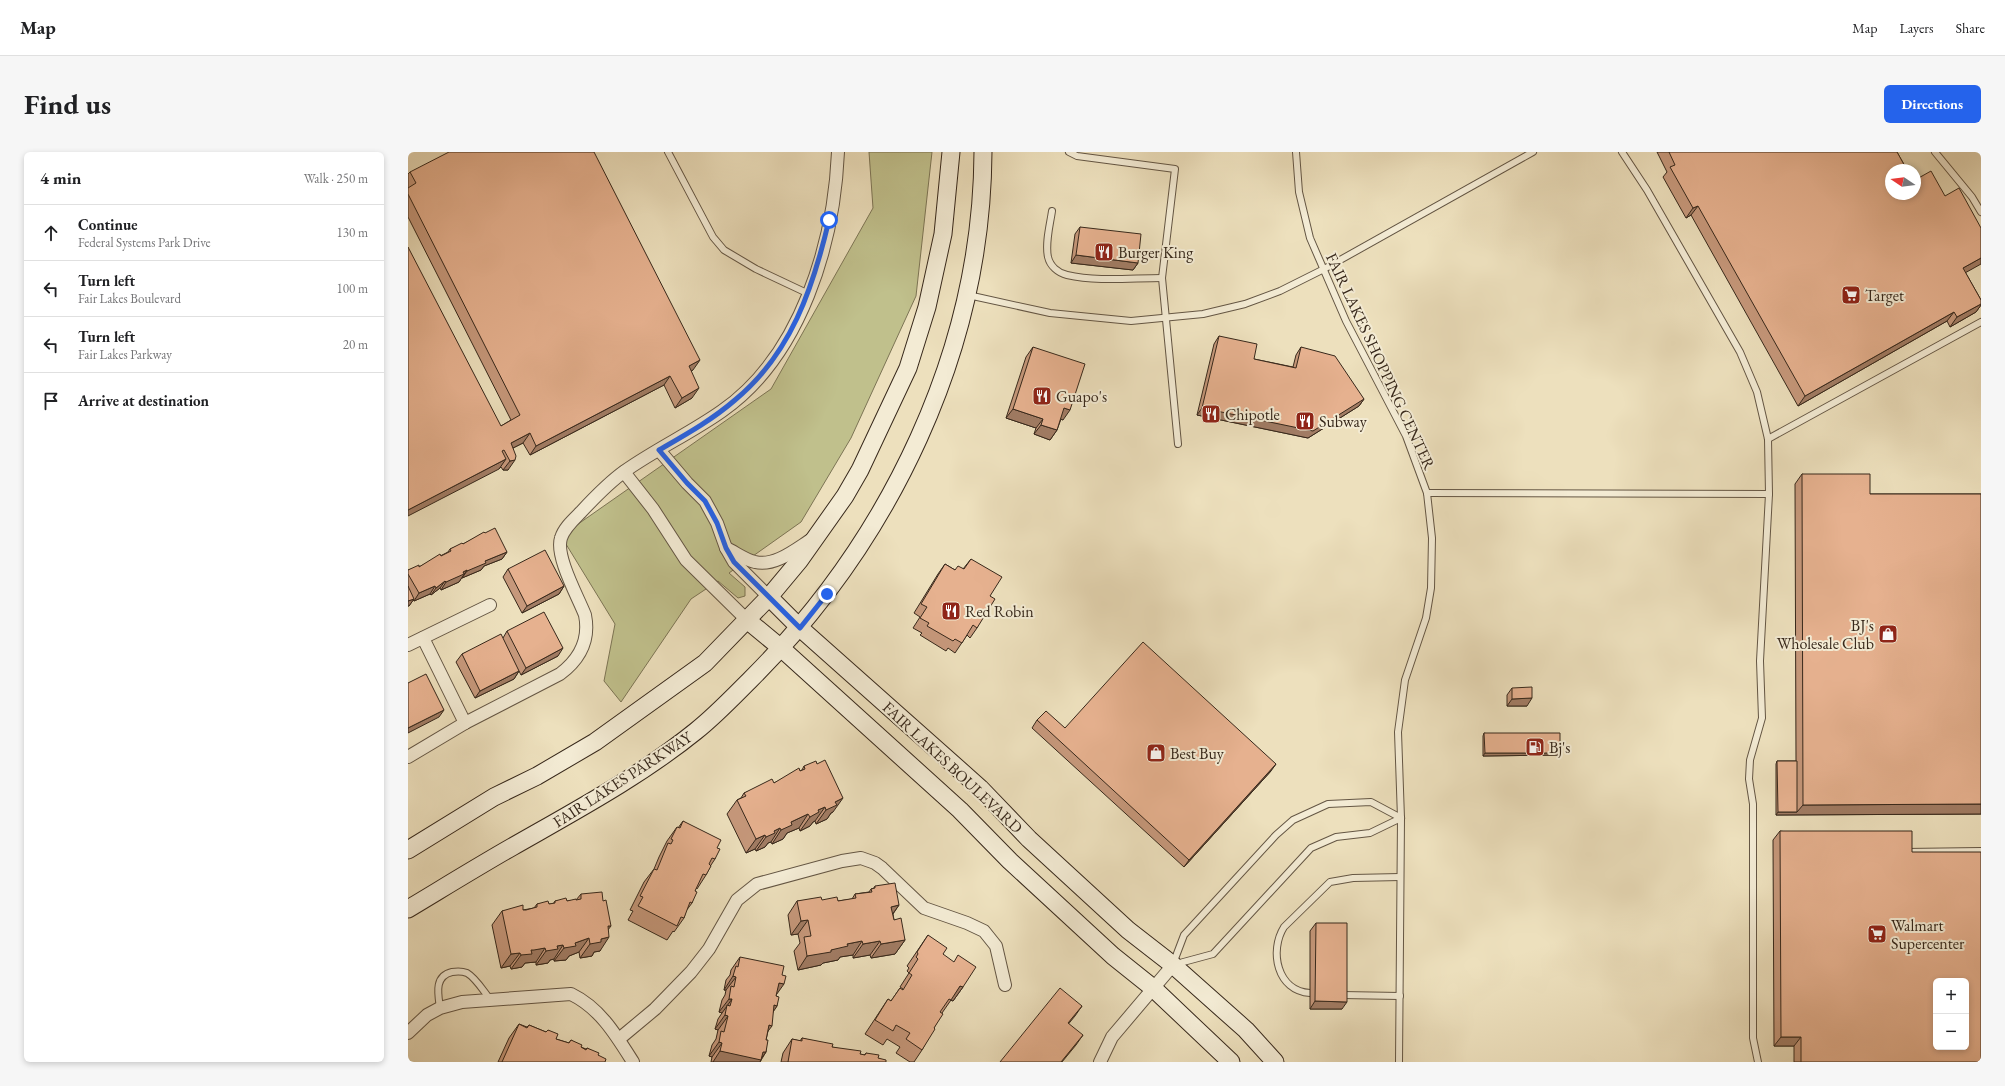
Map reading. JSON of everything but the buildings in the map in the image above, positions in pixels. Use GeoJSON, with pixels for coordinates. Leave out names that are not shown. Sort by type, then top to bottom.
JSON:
{"type":"FeatureCollection","features":[{"type":"Feature","properties":{"kind":"main road"},"geometry":{"type":"LineString","coordinates":[[408,850],[494,797],[537,776],[631,718],[706,663],[769,597],[799,561],[818,535],[860,470],[908,368],[927,307],[943,234],[951,152]]}},
{"type":"Feature","properties":{"kind":"main road","name":"FAIR LAKES PARKWAY"},"geometry":{"type":"LineString","coordinates":[[408,909],[555,824],[650,765],[697,731],[800,628],[827,594],[872,527],[909,461],[932,407],[967,295],[972,269],[983,181],[983,152]]}},
{"type":"Feature","properties":{"kind":"main road","name":"FAIR LAKES BOULEVARD"},"geometry":{"type":"LineString","coordinates":[[769,597],[800,628],[980,788],[1029,839],[1128,930],[1172,965],[1246,1030],[1275,1062]]}},
{"type":"Feature","properties":{"kind":"main road","name":"FAIR LAKES BOULEVARD"},"geometry":{"type":"LineString","coordinates":[[747,620],[781,648],[960,810],[1010,861],[1114,956],[1153,988],[1231,1062]]}},
{"type":"Feature","properties":{"kind":"street"},"geometry":{"type":"LineString","coordinates":[[408,757],[465,723],[560,674],[572,665],[580,654],[586,636],[587,626],[585,615],[559,550],[561,536],[568,525],[600,491],[624,472],[722,411],[753,384],[784,344],[809,294],[819,263],[829,220],[838,152]]}},
{"type":"Feature","properties":{"kind":"street","name":"FAIR LAKES BOULEVARD"},"geometry":{"type":"LineString","coordinates":[[659,450],[687,483],[705,501],[717,523],[726,548],[741,571],[769,597]]}},
{"type":"Feature","properties":{"kind":"street","name":"FAIR LAKES BOULEVARD"},"geometry":{"type":"LineString","coordinates":[[624,472],[653,509],[686,560],[747,620]]}},
{"type":"Feature","properties":{"kind":"street"},"geometry":{"type":"LineString","coordinates":[[726,548],[754,562],[767,562],[785,555],[818,535]]}},
{"type":"Feature","properties":{"kind":"street"},"geometry":{"type":"LineString","coordinates":[[408,645],[490,605]]}},
{"type":"Feature","properties":{"kind":"street"},"geometry":{"type":"LineString","coordinates":[[423,638],[465,723]]}},
{"type":"Feature","properties":{"kind":"street"},"geometry":{"type":"LineString","coordinates":[[619,1039],[655,1009],[691,972],[709,949],[737,900],[757,884],[842,860],[860,858],[882,868],[924,908],[967,923],[984,931],[996,946],[1005,985]]}},
{"type":"Feature","properties":{"kind":"street"},"geometry":{"type":"LineString","coordinates":[[1100,1062],[1112,1037],[1172,965]]}},
{"type":"Feature","properties":{"kind":"street"},"geometry":{"type":"LineString","coordinates":[[408,1033],[427,1015],[440,1008],[462,1002],[571,994],[585,1001],[597,1012],[619,1039],[633,1062]]}},
{"type":"Feature","properties":{"kind":"lane"},"geometry":{"type":"LineString","coordinates":[[668,152],[714,237],[724,250],[756,269],[809,294]]}},
{"type":"Feature","properties":{"kind":"lane"},"geometry":{"type":"LineString","coordinates":[[1069,152],[1077,156],[1175,169],[1162,278],[1178,444]]}},
{"type":"Feature","properties":{"kind":"lane","name":"FAIR LAKES SHOPPING CENTER"},"geometry":{"type":"LineString","coordinates":[[1296,152],[1299,192],[1310,238],[1346,321],[1406,436],[1427,493],[1432,538],[1431,588],[1426,618],[1405,680],[1400,708],[1398,732],[1401,818],[1399,1062]]}},
{"type":"Feature","properties":{"kind":"lane"},"geometry":{"type":"LineString","coordinates":[[967,295],[1050,313],[1131,321],[1167,319],[1203,314],[1245,304],[1280,291],[1324,269],[1534,152]]}},
{"type":"Feature","properties":{"kind":"lane"},"geometry":{"type":"LineString","coordinates":[[1622,152],[1647,190],[1740,352],[1757,392],[1768,439],[1769,494],[1760,661],[1762,718],[1750,760],[1749,779],[1753,804],[1753,1038],[1758,1062]]}},
{"type":"Feature","properties":{"kind":"lane"},"geometry":{"type":"LineString","coordinates":[[1935,152],[1972,197],[1981,212]]}},
{"type":"Feature","properties":{"kind":"lane"},"geometry":{"type":"LineString","coordinates":[[1052,211],[1048,258],[1055,269],[1066,275],[1101,278],[1162,278]]}},
{"type":"Feature","properties":{"kind":"lane"},"geometry":{"type":"LineString","coordinates":[[1768,439],[1981,322]]}},
{"type":"Feature","properties":{"kind":"lane"},"geometry":{"type":"LineString","coordinates":[[1427,493],[1769,494]]}},
{"type":"Feature","properties":{"kind":"lane"},"geometry":{"type":"LineString","coordinates":[[1172,965],[1184,935],[1276,835],[1293,820],[1328,804],[1371,802],[1401,818]]}},
{"type":"Feature","properties":{"kind":"lane"},"geometry":{"type":"LineString","coordinates":[[1172,965],[1213,954],[1311,848],[1336,837],[1370,833],[1401,818]]}},
{"type":"Feature","properties":{"kind":"lane"},"geometry":{"type":"LineString","coordinates":[[1905,852],[1981,851]]}},
{"type":"Feature","properties":{"kind":"lane"},"geometry":{"type":"LineString","coordinates":[[1310,993],[1302,993],[1290,987],[1281,975],[1276,948],[1279,936],[1284,927],[1330,882],[1353,878],[1400,877]]}},
{"type":"Feature","properties":{"kind":"lane"},"geometry":{"type":"LineString","coordinates":[[440,1008],[438,987],[440,978],[454,972],[460,971],[469,974],[490,999]]}},
{"type":"Feature","properties":{"kind":"lane"},"geometry":{"type":"LineString","coordinates":[[1342,995],[1400,996]]}},
{"type":"Feature","properties":{"kind":"green space"},"geometry":{"type":"Polygon","coordinates":[[[869,152],[932,152],[916,296],[851,438],[801,522],[729,573],[745,587],[745,596],[738,598],[718,581],[691,599],[621,702],[604,681],[615,624],[561,536],[771,389],[873,208],[869,152]]]}},
{"type":"Feature","properties":{"kind":"place","name":"Burger King"},"geometry":{"type":"Point","coordinates":[1104,252]}},
{"type":"Feature","properties":{"kind":"place","name":"Target"},"geometry":{"type":"Point","coordinates":[1851,295]}},
{"type":"Feature","properties":{"kind":"place","name":"Guapo's"},"geometry":{"type":"Point","coordinates":[1042,396]}},
{"type":"Feature","properties":{"kind":"place","name":"Chipotle"},"geometry":{"type":"Point","coordinates":[1211,414]}},
{"type":"Feature","properties":{"kind":"place","name":"Subway"},"geometry":{"type":"Point","coordinates":[1305,421]}},
{"type":"Feature","properties":{"kind":"place","name":"Red Robin"},"geometry":{"type":"Point","coordinates":[951,611]}},
{"type":"Feature","properties":{"kind":"place","name":"BJ's Wholesale Club"},"geometry":{"type":"Point","coordinates":[1888,634]}},
{"type":"Feature","properties":{"kind":"place","name":"Bj's"},"geometry":{"type":"Point","coordinates":[1535,747]}},
{"type":"Feature","properties":{"kind":"place","name":"Best Buy"},"geometry":{"type":"Point","coordinates":[1156,753]}},
{"type":"Feature","properties":{"kind":"place","name":"Walmart Supercenter"},"geometry":{"type":"Point","coordinates":[1877,934]}},
{"type":"Feature","properties":{"kind":"route"},"geometry":{"type":"LineString","coordinates":[[827,594],[800,628],[745,575],[734,562],[726,548],[717,523],[705,501],[687,483],[659,450],[688,433],[737,400],[769,365],[784,344],[809,294],[819,263],[829,220]]}}]}
